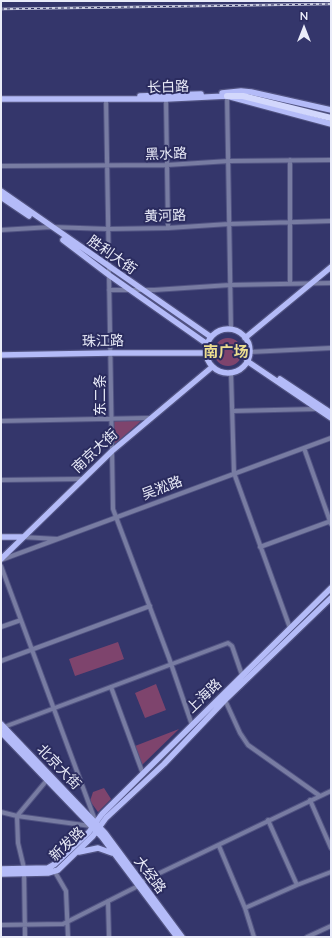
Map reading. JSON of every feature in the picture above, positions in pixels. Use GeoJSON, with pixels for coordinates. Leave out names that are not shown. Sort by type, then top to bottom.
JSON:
{"type":"FeatureCollection","features":[{"type":"Feature","properties":{"kind":"highway"},"geometry":{"type":"LineString","coordinates":[[227,95],[243,96],[331,118]]}},
{"type":"Feature","properties":{"kind":"main road","name":"长白路"},"geometry":{"type":"LineString","coordinates":[[1,98],[166,99],[227,95],[242,91],[331,110]]}},
{"type":"Feature","properties":{"kind":"main road","name":"长白路"},"geometry":{"type":"LineString","coordinates":[[1,98],[227,95],[331,124]]}},
{"type":"Feature","properties":{"kind":"main road","name":"胜利大街"},"geometry":{"type":"LineString","coordinates":[[1,191],[109,275],[207,344]]}},
{"type":"Feature","properties":{"kind":"main road","name":"胜利大街"},"geometry":{"type":"LineString","coordinates":[[1,197],[49,227],[211,337]]}},
{"type":"Feature","properties":{"kind":"main road"},"geometry":{"type":"LineString","coordinates":[[245,338],[331,267]]}},
{"type":"Feature","properties":{"kind":"main road"},"geometry":{"type":"LineString","coordinates":[[249,357],[237,372],[219,372],[212,367],[206,353],[207,344],[211,337],[220,331],[230,329],[245,338],[249,357],[331,418]]}},
{"type":"Feature","properties":{"kind":"main road","name":"珠江路"},"geometry":{"type":"LineString","coordinates":[[1,355],[111,352],[206,353]]}},
{"type":"Feature","properties":{"kind":"main road"},"geometry":{"type":"LineString","coordinates":[[249,357],[331,413]]}},
{"type":"Feature","properties":{"kind":"main road","name":"南京大街"},"geometry":{"type":"LineString","coordinates":[[1,560],[22,537],[112,451],[149,418],[212,367]]}},
{"type":"Feature","properties":{"kind":"main road"},"geometry":{"type":"LineString","coordinates":[[1,537],[22,537]]}},
{"type":"Feature","properties":{"kind":"main road","name":"上海路"},"geometry":{"type":"LineString","coordinates":[[96,827],[142,774],[331,588]]}},
{"type":"Feature","properties":{"kind":"main road","name":"上海路"},"geometry":{"type":"LineString","coordinates":[[96,827],[164,764],[225,700],[331,598]]}},
{"type":"Feature","properties":{"kind":"main road","name":"北京大街"},"geometry":{"type":"LineString","coordinates":[[2,728],[96,827]]}},
{"type":"Feature","properties":{"kind":"main road","name":"北京大街"},"geometry":{"type":"LineString","coordinates":[[2,728],[47,780],[96,827]]}},
{"type":"Feature","properties":{"kind":"main road","name":"新发路"},"geometry":{"type":"LineString","coordinates":[[1,869],[55,872],[76,852],[96,827]]}},
{"type":"Feature","properties":{"kind":"main road","name":"新发路"},"geometry":{"type":"LineString","coordinates":[[1,874],[48,868],[53,866],[96,827]]}},
{"type":"Feature","properties":{"kind":"main road","name":"大经路"},"geometry":{"type":"LineString","coordinates":[[96,827],[115,854],[140,884],[177,937]]}},
{"type":"Feature","properties":{"kind":"main road","name":"大经路"},"geometry":{"type":"LineString","coordinates":[[96,827],[182,937]]}},
{"type":"Feature","properties":{"kind":"main road"},"geometry":{"type":"LineString","coordinates":[[76,852],[98,848],[115,854]]}},
{"type":"Feature","properties":{"kind":"street"},"geometry":{"type":"LineString","coordinates":[[227,95],[230,329]]}},
{"type":"Feature","properties":{"kind":"street","name":"东二条"},"geometry":{"type":"LineString","coordinates":[[106,99],[111,352],[112,509],[117,517],[150,606],[192,725]]}},
{"type":"Feature","properties":{"kind":"street"},"geometry":{"type":"LineString","coordinates":[[166,99],[168,228]]}},
{"type":"Feature","properties":{"kind":"street"},"geometry":{"type":"LineString","coordinates":[[290,160],[290,283]]}},
{"type":"Feature","properties":{"kind":"street","name":"黑水路"},"geometry":{"type":"LineString","coordinates":[[1,166],[167,165],[229,161],[331,160]]}},
{"type":"Feature","properties":{"kind":"street","name":"黄河路"},"geometry":{"type":"LineString","coordinates":[[1,230],[49,227],[108,229],[168,228],[229,224],[331,221]]}},
{"type":"Feature","properties":{"kind":"street"},"geometry":{"type":"LineString","coordinates":[[109,290],[142,290],[230,284],[331,283]]}},
{"type":"Feature","properties":{"kind":"street"},"geometry":{"type":"LineString","coordinates":[[249,357],[331,348]]}},
{"type":"Feature","properties":{"kind":"street"},"geometry":{"type":"LineString","coordinates":[[231,372],[234,473],[290,628]]}},
{"type":"Feature","properties":{"kind":"street"},"geometry":{"type":"LineString","coordinates":[[233,411],[317,408]]}},
{"type":"Feature","properties":{"kind":"street"},"geometry":{"type":"LineString","coordinates":[[1,421],[149,418]]}},
{"type":"Feature","properties":{"kind":"street","name":"吴淞路"},"geometry":{"type":"LineString","coordinates":[[1,560],[331,438]]}},
{"type":"Feature","properties":{"kind":"street"},"geometry":{"type":"LineString","coordinates":[[260,548],[331,522],[304,448]]}},
{"type":"Feature","properties":{"kind":"street"},"geometry":{"type":"LineString","coordinates":[[1,480],[82,479]]}},
{"type":"Feature","properties":{"kind":"street"},"geometry":{"type":"LineString","coordinates":[[22,537],[60,539]]}},
{"type":"Feature","properties":{"kind":"street"},"geometry":{"type":"LineString","coordinates":[[1,566],[96,827],[17,816],[1,812]]}},
{"type":"Feature","properties":{"kind":"street"},"geometry":{"type":"LineString","coordinates":[[1,661],[32,651],[150,606]]}},
{"type":"Feature","properties":{"kind":"street"},"geometry":{"type":"LineString","coordinates":[[1,627],[21,620]]}},
{"type":"Feature","properties":{"kind":"street"},"geometry":{"type":"LineString","coordinates":[[2,728],[226,644],[232,646],[242,675]]}},
{"type":"Feature","properties":{"kind":"street"},"geometry":{"type":"LineString","coordinates":[[111,687],[142,774]]}},
{"type":"Feature","properties":{"kind":"street"},"geometry":{"type":"LineString","coordinates":[[225,700],[240,733],[248,745],[320,796]]}},
{"type":"Feature","properties":{"kind":"street"},"geometry":{"type":"LineString","coordinates":[[25,937],[24,871],[18,843],[17,816],[47,780]]}},
{"type":"Feature","properties":{"kind":"street"},"geometry":{"type":"LineString","coordinates":[[1,925],[62,924],[67,922],[268,820],[331,791]]}},
{"type":"Feature","properties":{"kind":"street"},"geometry":{"type":"LineString","coordinates":[[310,800],[331,848]]}},
{"type":"Feature","properties":{"kind":"street"},"geometry":{"type":"LineString","coordinates":[[268,820],[297,885]]}},
{"type":"Feature","properties":{"kind":"street"},"geometry":{"type":"LineString","coordinates":[[219,846],[246,908],[254,937]]}},
{"type":"Feature","properties":{"kind":"street"},"geometry":{"type":"LineString","coordinates":[[55,872],[66,891],[68,937]]}},
{"type":"Feature","properties":{"kind":"street"},"geometry":{"type":"LineString","coordinates":[[246,908],[297,885],[331,872]]}},
{"type":"Feature","properties":{"kind":"street"},"geometry":{"type":"LineString","coordinates":[[108,901],[109,937]]}},
{"type":"Feature","properties":{"kind":"street"},"geometry":{"type":"LineString","coordinates":[[307,937],[331,926]]}},
{"type":"Feature","properties":{"kind":"shaded area"},"geometry":{"type":"Polygon","coordinates":[[[228,338],[238,342],[242,352],[238,362],[228,366],[218,362],[214,352],[218,342],[228,338]]]}},
{"type":"Feature","properties":{"kind":"shaded area"},"geometry":{"type":"Polygon","coordinates":[[[114,421],[141,421],[114,445],[114,421]]]}},
{"type":"Feature","properties":{"kind":"shaded area"},"geometry":{"type":"Polygon","coordinates":[[[118,642],[124,659],[75,676],[69,659],[118,642]]]}},
{"type":"Feature","properties":{"kind":"shaded area"},"geometry":{"type":"Polygon","coordinates":[[[156,684],[166,710],[145,718],[135,693],[156,684]]]}},
{"type":"Feature","properties":{"kind":"shaded area"},"geometry":{"type":"Polygon","coordinates":[[[179,729],[142,765],[135,746],[179,729]]]}},
{"type":"Feature","properties":{"kind":"shaded area"},"geometry":{"type":"Polygon","coordinates":[[[104,788],[111,799],[98,812],[90,801],[93,792],[104,788]]]}},
{"type":"Feature","properties":{"kind":"railway"},"geometry":{"type":"LineString","coordinates":[[1,9],[331,4]]}},
{"type":"Feature","properties":{"kind":"district","name":"南广场"},"geometry":{"type":"Point","coordinates":[226,352]}}]}
